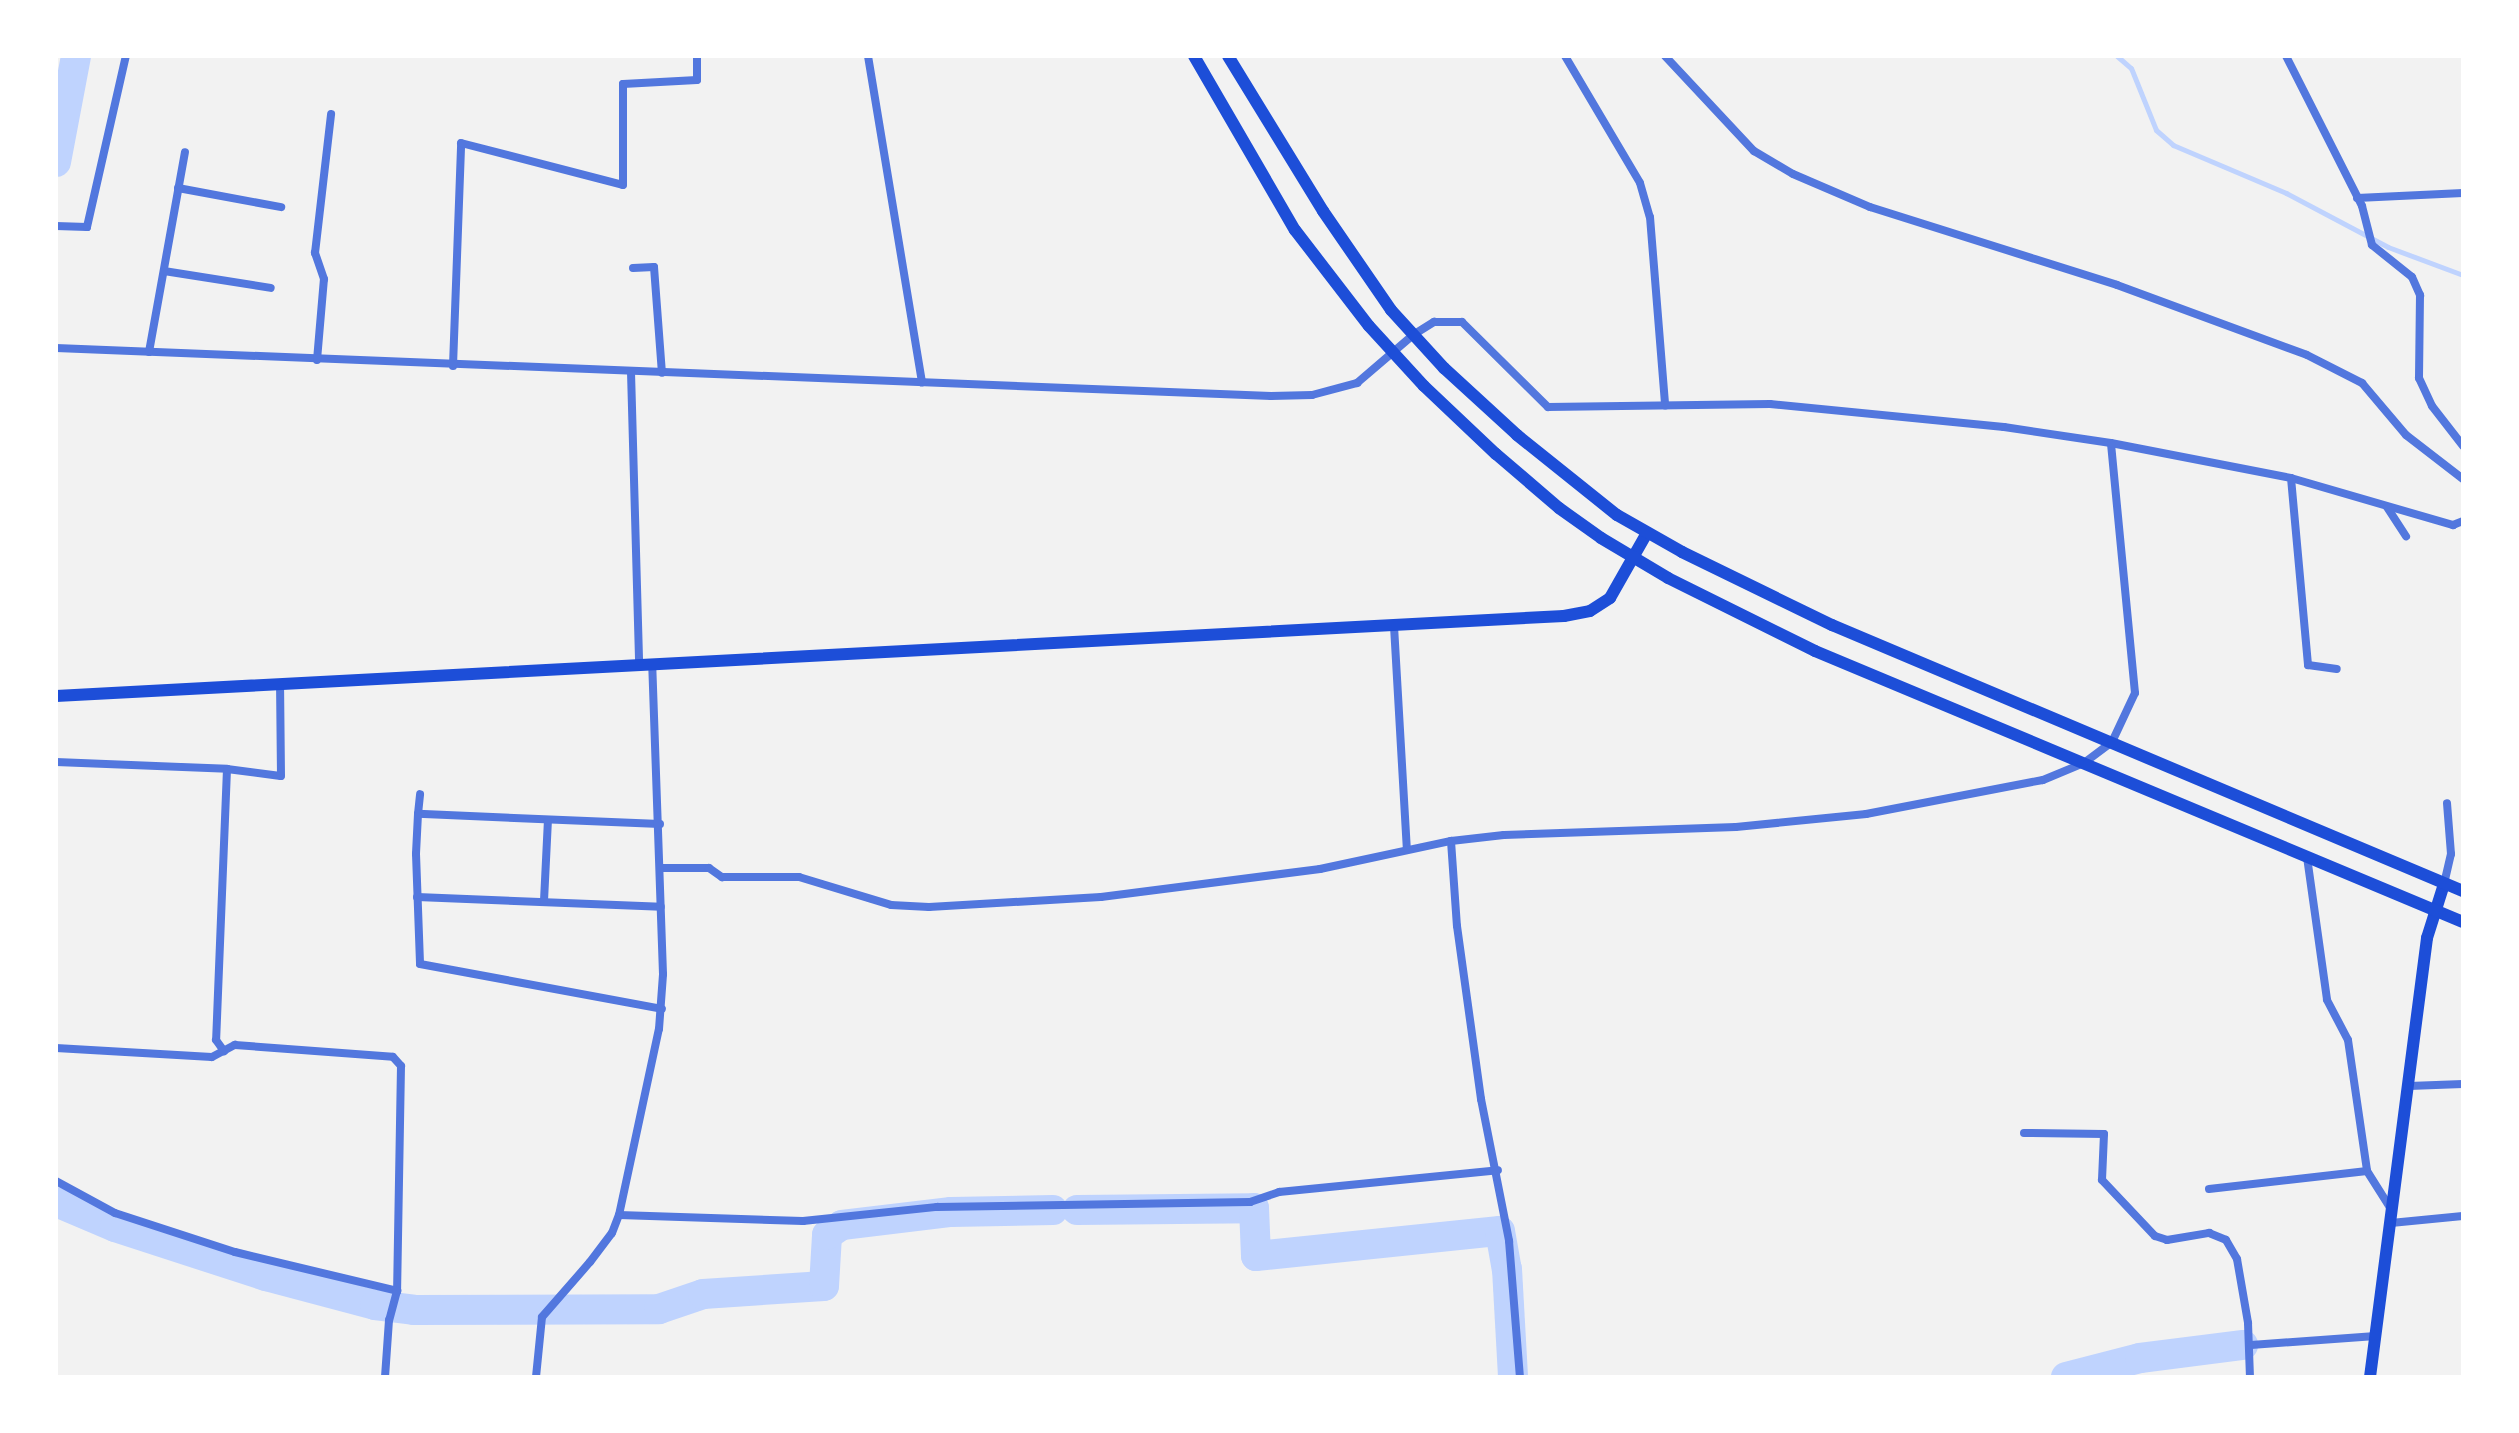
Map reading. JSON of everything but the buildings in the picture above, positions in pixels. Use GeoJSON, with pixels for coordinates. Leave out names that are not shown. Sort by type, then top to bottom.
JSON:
{"type":"FeatureCollection","features":[{"type":"Feature","properties":{"kind":"main road"},"geometry":{"type":"LineString","coordinates":[[1194,56],[1295,230],[1392,353],[1559,508],[1632,558],[1815,651],[2463,922]]}},
{"type":"Feature","properties":{"kind":"main road"},"geometry":{"type":"LineString","coordinates":[[1228,56],[1323,211],[1391,310],[1517,435],[1617,515],[1832,625],[2463,891]]}},
{"type":"Feature","properties":{"kind":"main road"},"geometry":{"type":"LineString","coordinates":[[56,696],[1394,626],[1590,611],[1610,598],[1647,533]]}},
{"type":"Feature","properties":{"kind":"main road"},"geometry":{"type":"LineString","coordinates":[[2370,1377],[2427,938],[2444,884]]}},
{"type":"Feature","properties":{"kind":"street"},"geometry":{"type":"LineString","coordinates":[[56,226],[87,227],[126,56]]}},
{"type":"Feature","properties":{"kind":"street"},"geometry":{"type":"LineString","coordinates":[[453,366],[461,143],[623,185],[623,84],[697,80],[697,56]]}},
{"type":"Feature","properties":{"kind":"street"},"geometry":{"type":"LineString","coordinates":[[868,56],[922,383]]}},
{"type":"Feature","properties":{"kind":"street"},"geometry":{"type":"LineString","coordinates":[[1565,56],[1640,183],[1650,217],[1665,405]]}},
{"type":"Feature","properties":{"kind":"street"},"geometry":{"type":"LineString","coordinates":[[1665,56],[1754,151],[1793,174],[1870,207],[2131,290],[2307,355],[2362,383],[2406,435],[2463,479]]}},
{"type":"Feature","properties":{"kind":"street"},"geometry":{"type":"LineString","coordinates":[[2286,56],[2357,198],[2372,245],[2412,277],[2420,295],[2419,378],[2432,406],[2463,446]]}},
{"type":"Feature","properties":{"kind":"street"},"geometry":{"type":"LineString","coordinates":[[317,360],[324,279],[315,253],[331,114]]}},
{"type":"Feature","properties":{"kind":"street"},"geometry":{"type":"LineString","coordinates":[[149,352],[185,152]]}},
{"type":"Feature","properties":{"kind":"street"},"geometry":{"type":"LineString","coordinates":[[178,188],[281,207]]}},
{"type":"Feature","properties":{"kind":"street"},"geometry":{"type":"LineString","coordinates":[[2357,198],[2463,193]]}},
{"type":"Feature","properties":{"kind":"street"},"geometry":{"type":"LineString","coordinates":[[633,268],[654,267],[662,373]]}},
{"type":"Feature","properties":{"kind":"street"},"geometry":{"type":"LineString","coordinates":[[164,271],[271,288]]}},
{"type":"Feature","properties":{"kind":"street"},"geometry":{"type":"LineString","coordinates":[[56,348],[453,366],[1312,395],[1357,383],[1413,335],[1434,322],[1462,322],[1548,407],[1770,404],[2004,427],[2111,443],[2291,478],[2453,525],[2463,521]]}},
{"type":"Feature","properties":{"kind":"street"},"geometry":{"type":"LineString","coordinates":[[536,1377],[542,1317],[612,1233],[619,1215],[662,1009],[660,824],[646,666],[631,372]]}},
{"type":"Feature","properties":{"kind":"street"},"geometry":{"type":"LineString","coordinates":[[661,868],[709,868],[722,877],[799,877],[891,905],[929,907],[1101,897],[1320,869],[1451,841],[1504,835],[1736,827],[1866,814],[2043,780],[2084,763],[2112,742],[2135,693],[2111,443]]}},
{"type":"Feature","properties":{"kind":"street"},"geometry":{"type":"LineString","coordinates":[[2291,478],[2308,665],[2337,669]]}},
{"type":"Feature","properties":{"kind":"street"},"geometry":{"type":"LineString","coordinates":[[2387,506],[2406,536]]}},
{"type":"Feature","properties":{"kind":"street"},"geometry":{"type":"LineString","coordinates":[[1394,626],[1407,850]]}},
{"type":"Feature","properties":{"kind":"street"},"geometry":{"type":"LineString","coordinates":[[56,762],[227,769],[281,776],[280,686]]}},
{"type":"Feature","properties":{"kind":"street"},"geometry":{"type":"LineString","coordinates":[[224,1051],[216,1040],[227,769]]}},
{"type":"Feature","properties":{"kind":"street"},"geometry":{"type":"LineString","coordinates":[[420,794],[417,897],[420,964],[662,1009]]}},
{"type":"Feature","properties":{"kind":"street"},"geometry":{"type":"LineString","coordinates":[[2444,884],[2451,854],[2447,803]]}},
{"type":"Feature","properties":{"kind":"street"},"geometry":{"type":"LineString","coordinates":[[418,814],[660,824]]}},
{"type":"Feature","properties":{"kind":"street"},"geometry":{"type":"LineString","coordinates":[[544,901],[548,820]]}},
{"type":"Feature","properties":{"kind":"street"},"geometry":{"type":"LineString","coordinates":[[1451,841],[1467,1006],[1481,1099],[1498,1170],[1509,1241],[1520,1377]]}},
{"type":"Feature","properties":{"kind":"street"},"geometry":{"type":"LineString","coordinates":[[2307,857],[2327,1000],[2348,1040],[2367,1171],[2392,1217],[2463,1216]]}},
{"type":"Feature","properties":{"kind":"street"},"geometry":{"type":"LineString","coordinates":[[417,897],[661,907]]}},
{"type":"Feature","properties":{"kind":"street"},"geometry":{"type":"LineString","coordinates":[[56,1048],[212,1057],[235,1045],[393,1057],[401,1066],[397,1301],[390,1315],[385,1377]]}},
{"type":"Feature","properties":{"kind":"street"},"geometry":{"type":"LineString","coordinates":[[2409,1086],[2463,1084]]}},
{"type":"Feature","properties":{"kind":"street"},"geometry":{"type":"LineString","coordinates":[[2024,1133],[2104,1134],[2102,1180],[2155,1236],[2167,1240],[2209,1233],[2226,1240],[2237,1259],[2251,1345],[2250,1377]]}},
{"type":"Feature","properties":{"kind":"street"},"geometry":{"type":"LineString","coordinates":[[619,1215],[803,1221],[937,1207],[1250,1202],[1279,1192],[1498,1170]]}},
{"type":"Feature","properties":{"kind":"street"},"geometry":{"type":"LineString","coordinates":[[2209,1189],[2367,1171]]}},
{"type":"Feature","properties":{"kind":"street"},"geometry":{"type":"LineString","coordinates":[[56,1181],[115,1213],[235,1252],[397,1291]]}},
{"type":"Feature","properties":{"kind":"street"},"geometry":{"type":"LineString","coordinates":[[2251,1345],[2376,1336]]}},
{"type":"Feature","properties":{"kind":"waterway"},"geometry":{"type":"LineString","coordinates":[[56,162],[76,56]]}},
{"type":"Feature","properties":{"kind":"waterway"},"geometry":{"type":"LineString","coordinates":[[2117,56],[2131,68],[2156,130],[2173,145],[2286,193],[2388,247],[2463,275]]}},
{"type":"Feature","properties":{"kind":"waterway"},"geometry":{"type":"LineString","coordinates":[[56,1202],[115,1227],[266,1276],[375,1305],[414,1310],[659,1309],[703,1294],[824,1286],[827,1235],[842,1225],[951,1212],[1053,1210]]}},
{"type":"Feature","properties":{"kind":"waterway"},"geometry":{"type":"LineString","coordinates":[[1077,1210],[1254,1208],[1256,1256],[1500,1231],[1507,1269],[1513,1377]]}},
{"type":"Feature","properties":{"kind":"waterway"},"geometry":{"type":"LineString","coordinates":[[2066,1377],[2140,1358],[2243,1345]]}}]}
